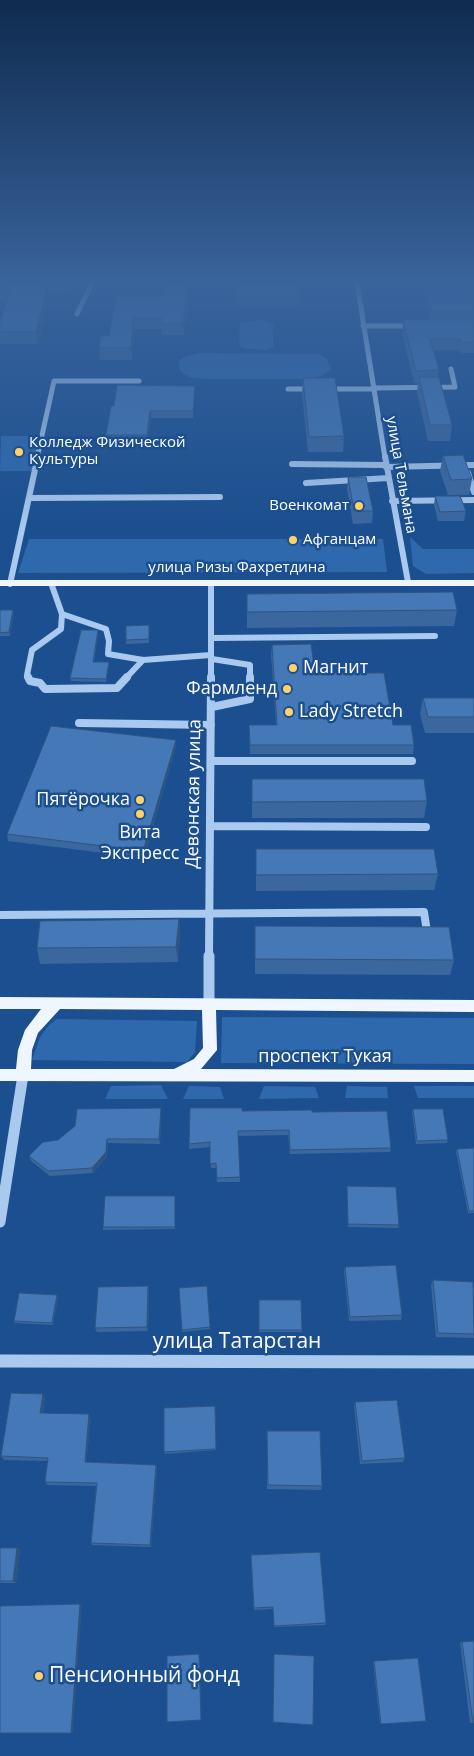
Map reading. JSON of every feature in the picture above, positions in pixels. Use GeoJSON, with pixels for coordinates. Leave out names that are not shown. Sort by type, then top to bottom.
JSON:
{"type":"FeatureCollection","features":[{"type":"Feature","properties":{"kind":"main road","name":"улица Ризы Фахретдина"},"geometry":{"type":"LineString","coordinates":[[5,583],[474,583]]}},
{"type":"Feature","properties":{"kind":"main road"},"geometry":{"type":"LineString","coordinates":[[0,1003],[474,1006]]}},
{"type":"Feature","properties":{"kind":"main road"},"geometry":{"type":"LineString","coordinates":[[23,1075],[25,1050],[32,1030],[40,1019],[57,1003]]}},
{"type":"Feature","properties":{"kind":"main road","name":"проспект Тукая"},"geometry":{"type":"LineString","coordinates":[[176,1075],[199,1063],[210,1050],[209,1004]]}},
{"type":"Feature","properties":{"kind":"main road","name":"проспект Тукая"},"geometry":{"type":"LineString","coordinates":[[0,1075],[474,1076]]}},
{"type":"Feature","properties":{"kind":"street","name":"улица Тельмана"},"geometry":{"type":"LineString","coordinates":[[370,365],[392,501],[408,582]]}},
{"type":"Feature","properties":{"kind":"street"},"geometry":{"type":"LineString","coordinates":[[288,389],[454,388],[451,369]]}},
{"type":"Feature","properties":{"kind":"street"},"geometry":{"type":"LineString","coordinates":[[5,583],[29,498],[54,381],[138,381]]}},
{"type":"Feature","properties":{"kind":"street"},"geometry":{"type":"LineString","coordinates":[[292,464],[474,465]]}},
{"type":"Feature","properties":{"kind":"street"},"geometry":{"type":"LineString","coordinates":[[465,465],[474,492]]}},
{"type":"Feature","properties":{"kind":"street"},"geometry":{"type":"LineString","coordinates":[[306,482],[345,482],[365,478],[388,478]]}},
{"type":"Feature","properties":{"kind":"street"},"geometry":{"type":"LineString","coordinates":[[29,498],[220,497]]}},
{"type":"Feature","properties":{"kind":"street"},"geometry":{"type":"LineString","coordinates":[[392,501],[474,500]]}},
{"type":"Feature","properties":{"kind":"street"},"geometry":{"type":"LineString","coordinates":[[51,583],[62,614],[61,629],[32,650],[27,675],[30,681],[40,683],[45,690],[117,688],[143,660]]}},
{"type":"Feature","properties":{"kind":"street","name":"Девонская улица"},"geometry":{"type":"LineString","coordinates":[[209,1004],[212,583]]}},
{"type":"Feature","properties":{"kind":"street"},"geometry":{"type":"LineString","coordinates":[[62,614],[106,630],[109,641],[108,654],[143,660],[212,657],[250,665],[250,699],[212,707]]}},
{"type":"Feature","properties":{"kind":"street"},"geometry":{"type":"LineString","coordinates":[[212,638],[436,636]]}},
{"type":"Feature","properties":{"kind":"street"},"geometry":{"type":"LineString","coordinates":[[79,723],[211,725]]}},
{"type":"Feature","properties":{"kind":"street"},"geometry":{"type":"LineString","coordinates":[[211,761],[412,761]]}},
{"type":"Feature","properties":{"kind":"street"},"geometry":{"type":"LineString","coordinates":[[210,826],[426,826]]}},
{"type":"Feature","properties":{"kind":"street"},"geometry":{"type":"LineString","coordinates":[[0,915],[424,912],[427,932]]}},
{"type":"Feature","properties":{"kind":"street"},"geometry":{"type":"LineString","coordinates":[[0,1222],[23,1075]]}},
{"type":"Feature","properties":{"kind":"street","name":"улица Татарстан"},"geometry":{"type":"LineString","coordinates":[[0,1361],[474,1362]]}},
{"type":"Feature","properties":{"kind":"shaded area"},"geometry":{"type":"Polygon","coordinates":[[[179,365],[329,365],[331,369],[322,376],[305,379],[193,378],[185,375],[180,370],[179,365]]]}},
{"type":"Feature","properties":{"kind":"shaded area"},"geometry":{"type":"Polygon","coordinates":[[[1,436],[42,436],[35,471],[0,471],[1,436]]]}},
{"type":"Feature","properties":{"kind":"shaded area"},"geometry":{"type":"Polygon","coordinates":[[[410,537],[423,549],[474,549],[474,573],[426,574],[413,566],[410,537]]]}},
{"type":"Feature","properties":{"kind":"shaded area"},"geometry":{"type":"Polygon","coordinates":[[[29,539],[383,539],[387,572],[18,573],[29,539]]]}},
{"type":"Feature","properties":{"kind":"shaded area"},"geometry":{"type":"Polygon","coordinates":[[[222,1017],[474,1018],[474,1064],[221,1063],[222,1017]]]}},
{"type":"Feature","properties":{"kind":"shaded area"},"geometry":{"type":"Polygon","coordinates":[[[57,1019],[197,1021],[195,1052],[187,1062],[32,1060],[40,1037],[49,1025],[57,1019]]]}},
{"type":"Feature","properties":{"kind":"shaded area"},"geometry":{"type":"Polygon","coordinates":[[[161,1085],[168,1099],[105,1099],[111,1086],[161,1085]]]}},
{"type":"Feature","properties":{"kind":"shaded area"},"geometry":{"type":"Polygon","coordinates":[[[189,1086],[220,1087],[224,1099],[183,1099],[189,1086]]]}},
{"type":"Feature","properties":{"kind":"shaded area"},"geometry":{"type":"Polygon","coordinates":[[[264,1086],[315,1087],[319,1098],[259,1099],[264,1086]]]}},
{"type":"Feature","properties":{"kind":"shaded area"},"geometry":{"type":"Polygon","coordinates":[[[347,1086],[387,1087],[388,1098],[345,1098],[347,1086]]]}},
{"type":"Feature","properties":{"kind":"shaded area"},"geometry":{"type":"Polygon","coordinates":[[[414,1086],[474,1086],[474,1098],[418,1098],[414,1086]]]}},
{"type":"Feature","properties":{"kind":"building"},"geometry":{"type":"Polygon","coordinates":[[[414,365],[438,365],[439,370],[416,371],[414,365]]]}},
{"type":"Feature","properties":{"kind":"building"},"geometry":{"type":"Polygon","coordinates":[[[419,377],[439,377],[452,425],[430,425],[419,377]]]}},
{"type":"Feature","properties":{"kind":"building"},"geometry":{"type":"Polygon","coordinates":[[[303,378],[335,378],[344,436],[309,437],[303,378]]]}},
{"type":"Feature","properties":{"kind":"building"},"geometry":{"type":"Polygon","coordinates":[[[117,385],[195,386],[193,411],[150,411],[147,435],[106,435],[111,406],[114,406],[117,385]]]}},
{"type":"Feature","properties":{"kind":"building"},"geometry":{"type":"Polygon","coordinates":[[[463,455],[472,479],[451,480],[443,456],[463,455]]]}},
{"type":"Feature","properties":{"kind":"building"},"geometry":{"type":"Polygon","coordinates":[[[348,477],[366,477],[373,511],[354,511],[348,477]]]}},
{"type":"Feature","properties":{"kind":"building"},"geometry":{"type":"Polygon","coordinates":[[[435,496],[460,496],[466,511],[440,512],[435,496]]]}},
{"type":"Feature","properties":{"kind":"building"},"geometry":{"type":"Polygon","coordinates":[[[453,592],[457,610],[247,612],[247,594],[453,592]]]}},
{"type":"Feature","properties":{"kind":"building"},"geometry":{"type":"Polygon","coordinates":[[[0,610],[13,610],[9,632],[0,633],[0,610]]]}},
{"type":"Feature","properties":{"kind":"building"},"geometry":{"type":"Polygon","coordinates":[[[149,625],[149,639],[126,640],[126,626],[149,625]]]}},
{"type":"Feature","properties":{"kind":"building"},"geometry":{"type":"Polygon","coordinates":[[[81,630],[98,630],[93,662],[109,662],[106,679],[70,678],[81,630]]]}},
{"type":"Feature","properties":{"kind":"building"},"geometry":{"type":"Polygon","coordinates":[[[311,644],[315,673],[384,673],[393,725],[411,725],[414,745],[250,745],[249,725],[277,725],[272,645],[311,644]]]}},
{"type":"Feature","properties":{"kind":"building"},"geometry":{"type":"Polygon","coordinates":[[[423,698],[474,698],[474,717],[428,717],[423,698]]]}},
{"type":"Feature","properties":{"kind":"building"},"geometry":{"type":"Polygon","coordinates":[[[51,726],[176,740],[143,851],[7,834],[51,726]]]}},
{"type":"Feature","properties":{"kind":"building"},"geometry":{"type":"Polygon","coordinates":[[[252,779],[424,779],[427,801],[252,802],[252,779]]]}},
{"type":"Feature","properties":{"kind":"building"},"geometry":{"type":"Polygon","coordinates":[[[256,849],[434,849],[438,874],[256,875],[256,849]]]}},
{"type":"Feature","properties":{"kind":"building"},"geometry":{"type":"Polygon","coordinates":[[[179,919],[176,947],[37,948],[40,921],[179,919]]]}},
{"type":"Feature","properties":{"kind":"building"},"geometry":{"type":"Polygon","coordinates":[[[255,926],[449,927],[454,960],[255,959],[255,926]]]}},
{"type":"Feature","properties":{"kind":"building"},"geometry":{"type":"Polygon","coordinates":[[[161,1108],[159,1139],[107,1139],[106,1152],[92,1168],[48,1171],[29,1156],[43,1142],[58,1140],[75,1126],[77,1109],[161,1108]]]}},
{"type":"Feature","properties":{"kind":"building"},"geometry":{"type":"Polygon","coordinates":[[[190,1108],[242,1108],[242,1111],[387,1111],[391,1148],[290,1150],[289,1130],[238,1131],[240,1177],[217,1178],[216,1163],[210,1164],[210,1142],[189,1144],[190,1108]]]}},
{"type":"Feature","properties":{"kind":"building"},"geometry":{"type":"Polygon","coordinates":[[[413,1109],[443,1109],[448,1140],[417,1141],[413,1109]]]}},
{"type":"Feature","properties":{"kind":"building"},"geometry":{"type":"Polygon","coordinates":[[[474,1148],[474,1211],[469,1211],[457,1149],[474,1148]]]}},
{"type":"Feature","properties":{"kind":"building"},"geometry":{"type":"Polygon","coordinates":[[[347,1186],[396,1187],[399,1225],[348,1224],[347,1186]]]}},
{"type":"Feature","properties":{"kind":"building"},"geometry":{"type":"Polygon","coordinates":[[[105,1196],[175,1196],[175,1227],[103,1227],[105,1196]]]}},
{"type":"Feature","properties":{"kind":"building"},"geometry":{"type":"Polygon","coordinates":[[[396,1265],[402,1315],[350,1317],[345,1267],[396,1265]]]}},
{"type":"Feature","properties":{"kind":"building"},"geometry":{"type":"Polygon","coordinates":[[[433,1280],[473,1282],[474,1334],[438,1333],[433,1280]]]}},
{"type":"Feature","properties":{"kind":"building"},"geometry":{"type":"Polygon","coordinates":[[[148,1286],[147,1327],[95,1328],[98,1287],[148,1286]]]}},
{"type":"Feature","properties":{"kind":"building"},"geometry":{"type":"Polygon","coordinates":[[[207,1286],[210,1327],[182,1330],[179,1288],[207,1286]]]}},
{"type":"Feature","properties":{"kind":"building"},"geometry":{"type":"Polygon","coordinates":[[[19,1293],[57,1295],[52,1323],[14,1321],[19,1293]]]}},
{"type":"Feature","properties":{"kind":"building"},"geometry":{"type":"Polygon","coordinates":[[[259,1300],[301,1300],[302,1330],[259,1330],[259,1300]]]}},
{"type":"Feature","properties":{"kind":"building"},"geometry":{"type":"Polygon","coordinates":[[[11,1393],[43,1394],[40,1413],[89,1414],[85,1462],[156,1465],[150,1545],[91,1543],[97,1483],[45,1482],[48,1458],[1,1456],[11,1393]]]}},
{"type":"Feature","properties":{"kind":"building"},"geometry":{"type":"Polygon","coordinates":[[[397,1400],[405,1458],[362,1461],[355,1402],[397,1400]]]}},
{"type":"Feature","properties":{"kind":"building"},"geometry":{"type":"Polygon","coordinates":[[[215,1406],[216,1449],[164,1452],[164,1408],[215,1406]]]}},
{"type":"Feature","properties":{"kind":"building"},"geometry":{"type":"Polygon","coordinates":[[[267,1431],[320,1431],[322,1486],[268,1485],[267,1431]]]}},
{"type":"Feature","properties":{"kind":"building"},"geometry":{"type":"Polygon","coordinates":[[[0,1548],[17,1548],[13,1581],[0,1581],[0,1548]]]}},
{"type":"Feature","properties":{"kind":"building"},"geometry":{"type":"Polygon","coordinates":[[[320,1552],[326,1623],[274,1626],[273,1607],[254,1608],[251,1555],[320,1552]]]}},
{"type":"Feature","properties":{"kind":"building","name":"Пенсионный фонд"},"geometry":{"type":"Polygon","coordinates":[[[80,1604],[71,1733],[0,1733],[0,1606],[80,1604]]]}},
{"type":"Feature","properties":{"kind":"building"},"geometry":{"type":"Polygon","coordinates":[[[474,1641],[474,1722],[473,1722],[462,1642],[474,1641]]]}},
{"type":"Feature","properties":{"kind":"building"},"geometry":{"type":"Polygon","coordinates":[[[199,1654],[201,1720],[167,1722],[167,1656],[199,1654]]]}},
{"type":"Feature","properties":{"kind":"building"},"geometry":{"type":"Polygon","coordinates":[[[274,1654],[314,1656],[313,1725],[273,1722],[274,1654]]]}},
{"type":"Feature","properties":{"kind":"building"},"geometry":{"type":"Polygon","coordinates":[[[418,1658],[426,1721],[381,1724],[374,1661],[418,1658]]]}},
{"type":"Feature","properties":{"kind":"place","name":"Колледж Физической Культуры"},"geometry":{"type":"Point","coordinates":[19,452]}},
{"type":"Feature","properties":{"kind":"place","name":"Военкомат"},"geometry":{"type":"Point","coordinates":[359,506]}},
{"type":"Feature","properties":{"kind":"place","name":"Афганцам"},"geometry":{"type":"Point","coordinates":[293,540]}},
{"type":"Feature","properties":{"kind":"place","name":"Магнит"},"geometry":{"type":"Point","coordinates":[293,668]}},
{"type":"Feature","properties":{"kind":"place","name":"Фармленд"},"geometry":{"type":"Point","coordinates":[287,689]}},
{"type":"Feature","properties":{"kind":"place","name":"Lady Stretch"},"geometry":{"type":"Point","coordinates":[289,712]}},
{"type":"Feature","properties":{"kind":"place","name":"Пятёрочка"},"geometry":{"type":"Point","coordinates":[140,800]}},
{"type":"Feature","properties":{"kind":"place","name":"Вита Экспресс"},"geometry":{"type":"Point","coordinates":[140,814]}},
{"type":"Feature","properties":{"kind":"place","name":"Пенсионный фонд"},"geometry":{"type":"Point","coordinates":[39,1676]}}]}
